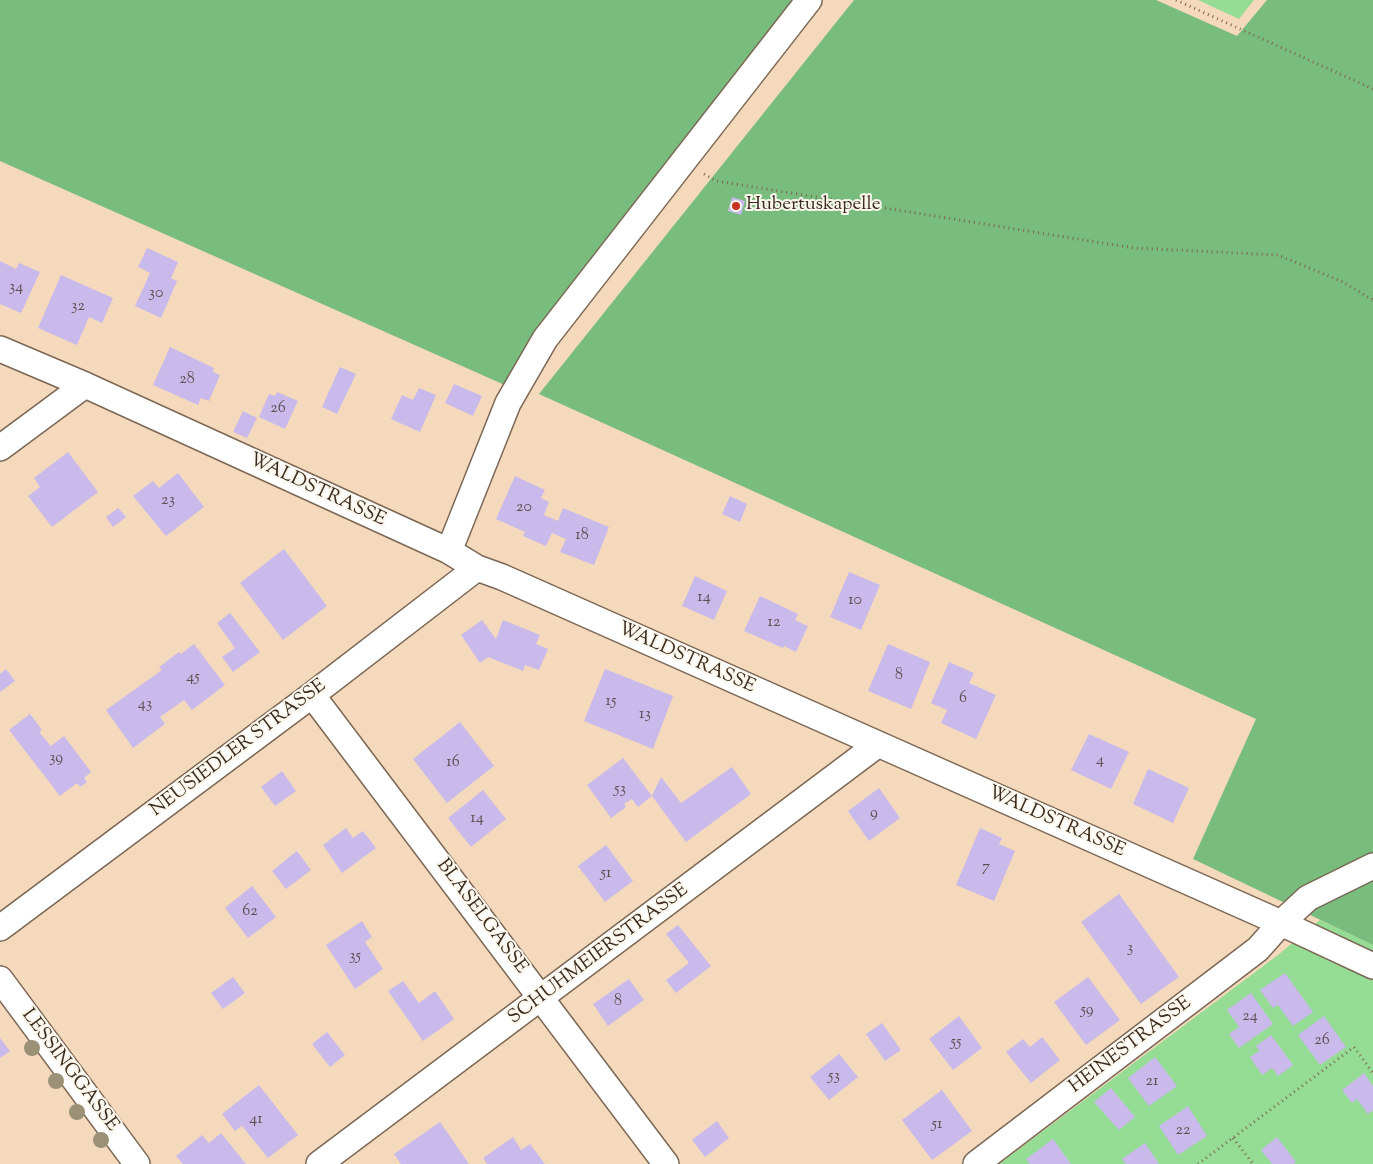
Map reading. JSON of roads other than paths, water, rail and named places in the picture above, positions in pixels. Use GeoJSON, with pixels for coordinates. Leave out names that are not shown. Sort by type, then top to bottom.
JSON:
{"type":"FeatureCollection","features":[{"type":"Feature","properties":{"kind":"street"},"geometry":{"type":"LineString","coordinates":[[449,551],[508,402],[544,339],[809,0]]}},
{"type":"Feature","properties":{"kind":"street","name":"WALDSTRASSE"},"geometry":{"type":"LineString","coordinates":[[0,349],[85,385],[449,551],[477,568],[502,577],[1281,923],[1373,966]]}},
{"type":"Feature","properties":{"kind":"street"},"geometry":{"type":"LineString","coordinates":[[0,448],[85,385]]}},
{"type":"Feature","properties":{"kind":"street","name":"NEUSIEDLER STRASSE"},"geometry":{"type":"LineString","coordinates":[[0,928],[312,695],[477,568]]}},
{"type":"Feature","properties":{"kind":"street","name":"BLASELGASSE"},"geometry":{"type":"LineString","coordinates":[[312,695],[666,1164]]}},
{"type":"Feature","properties":{"kind":"street","name":"SCHUHMEIERSTRASSE"},"geometry":{"type":"LineString","coordinates":[[319,1164],[877,745]]}},
{"type":"Feature","properties":{"kind":"street","name":"HEINESTRASSE"},"geometry":{"type":"LineString","coordinates":[[976,1164],[1258,949],[1281,923],[1308,898],[1373,866]]}},
{"type":"Feature","properties":{"kind":"street","name":"LESSINGGASSE"},"geometry":{"type":"LineString","coordinates":[[0,979],[137,1164]]}},
{"type":"Feature","properties":{"kind":"place","name":"Hubertuskapelle"},"geometry":{"type":"Point","coordinates":[736,206]}}]}
